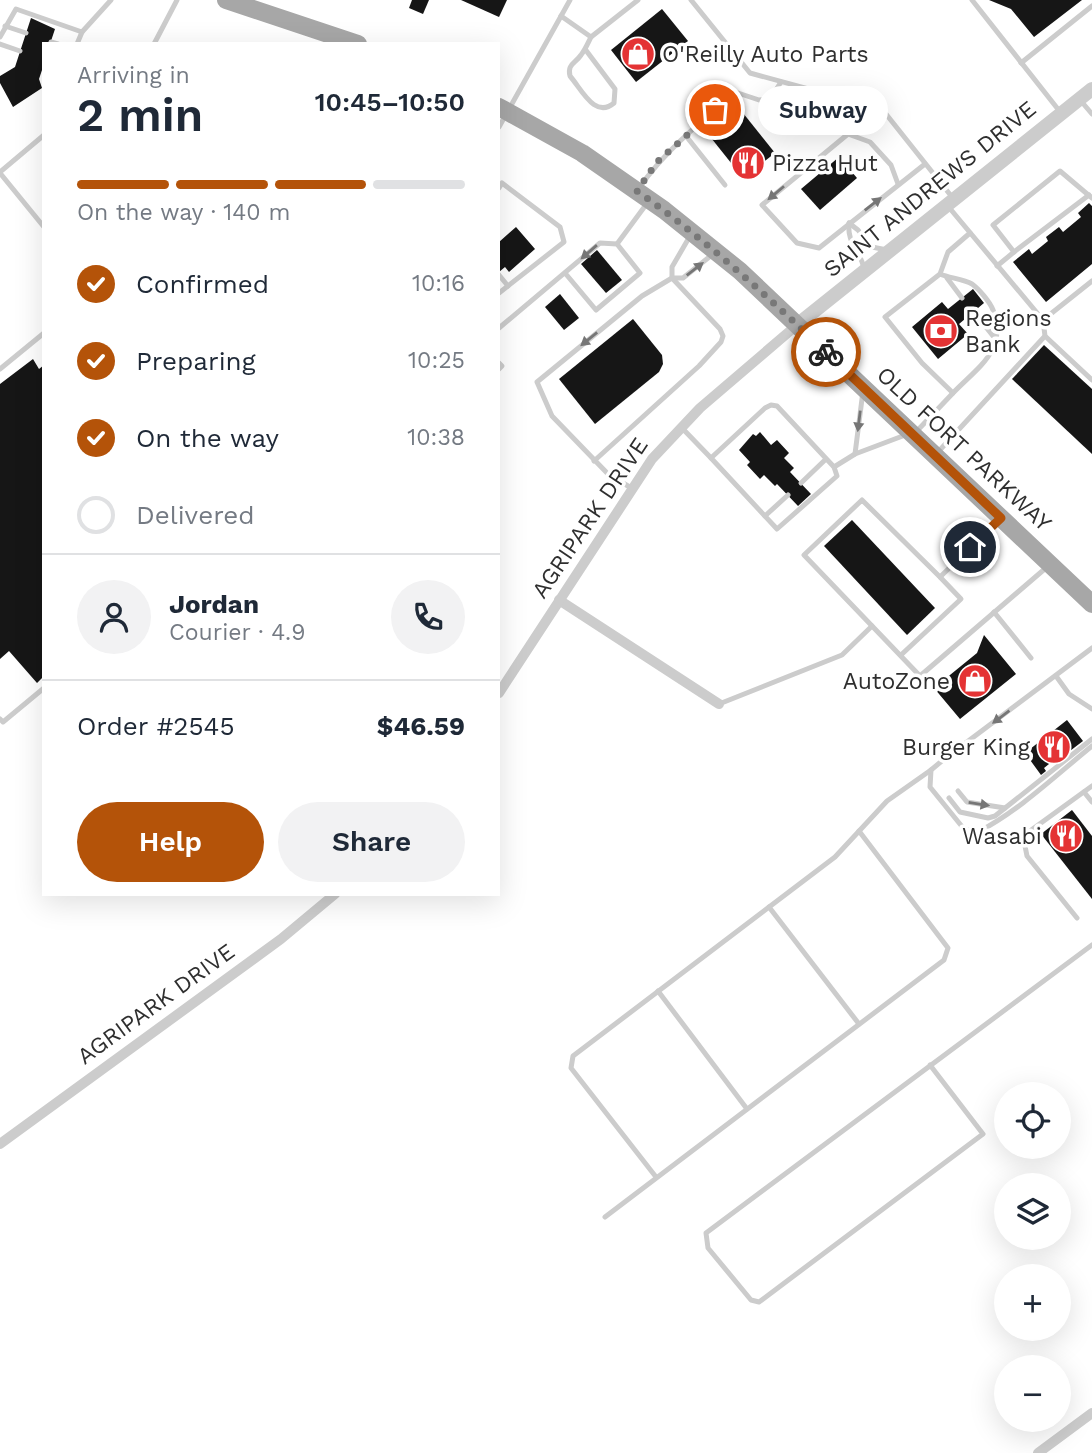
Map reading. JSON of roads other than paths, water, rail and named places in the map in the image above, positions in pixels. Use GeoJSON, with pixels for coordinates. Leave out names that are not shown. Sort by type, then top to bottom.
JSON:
{"type":"FeatureCollection","features":[{"type":"Feature","properties":{"kind":"main road"},"geometry":{"type":"LineString","coordinates":[[226,0],[351,42]]}},
{"type":"Feature","properties":{"kind":"main road","name":"OLD FORT PARKWAY"},"geometry":{"type":"LineString","coordinates":[[501,115],[582,153],[643,195],[740,271],[1092,604]]}},
{"type":"Feature","properties":{"kind":"street","name":"SAINT ANDREWS DRIVE"},"geometry":{"type":"LineString","coordinates":[[797,326],[1092,89]]}},
{"type":"Feature","properties":{"kind":"street","name":"AGRIPARK DRIVE"},"geometry":{"type":"LineString","coordinates":[[500,691],[652,459],[700,408],[797,326]]}},
{"type":"Feature","properties":{"kind":"street"},"geometry":{"type":"LineString","coordinates":[[559,600],[719,704]]}},
{"type":"Feature","properties":{"kind":"street","name":"AGRIPARK DRIVE"},"geometry":{"type":"LineString","coordinates":[[0,1144],[281,939],[333,896]]}},
{"type":"Feature","properties":{"kind":"street"},"geometry":{"type":"LineString","coordinates":[[1038,1453],[1092,1413]]}},
{"type":"Feature","properties":{"kind":"lane"},"geometry":{"type":"LineString","coordinates":[[78,42],[82,32],[111,0]]}},
{"type":"Feature","properties":{"kind":"lane"},"geometry":{"type":"LineString","coordinates":[[154,42],[177,0]]}},
{"type":"Feature","properties":{"kind":"lane"},"geometry":{"type":"LineString","coordinates":[[501,115],[570,0]]}},
{"type":"Feature","properties":{"kind":"lane"},"geometry":{"type":"LineString","coordinates":[[585,50],[615,89],[614,103],[607,109],[600,110],[595,106],[570,76],[570,65],[585,50],[591,37],[638,0]]}},
{"type":"Feature","properties":{"kind":"lane"},"geometry":{"type":"LineString","coordinates":[[691,0],[750,74],[882,109],[925,164],[970,233],[1043,320],[1045,336],[1092,380]]}},
{"type":"Feature","properties":{"kind":"lane"},"geometry":{"type":"LineString","coordinates":[[972,0],[1061,113]]}},
{"type":"Feature","properties":{"kind":"lane"},"geometry":{"type":"LineString","coordinates":[[1021,63],[1092,6]]}},
{"type":"Feature","properties":{"kind":"lane"},"geometry":{"type":"LineString","coordinates":[[0,37],[16,9],[82,32]]}},
{"type":"Feature","properties":{"kind":"lane"},"geometry":{"type":"LineString","coordinates":[[561,16],[591,37]]}},
{"type":"Feature","properties":{"kind":"lane"},"geometry":{"type":"LineString","coordinates":[[5,26],[26,33]]}},
{"type":"Feature","properties":{"kind":"lane"},"geometry":{"type":"LineString","coordinates":[[0,44],[20,51]]}},
{"type":"Feature","properties":{"kind":"lane"},"geometry":{"type":"LineString","coordinates":[[617,244],[657,162],[738,93],[759,100],[770,99],[781,82]]}},
{"type":"Feature","properties":{"kind":"lane"},"geometry":{"type":"LineString","coordinates":[[1079,99],[1092,114]]}},
{"type":"Feature","properties":{"kind":"lane"},"geometry":{"type":"LineString","coordinates":[[858,103],[848,134],[762,205],[797,243],[819,248],[925,164]]}},
{"type":"Feature","properties":{"kind":"lane"},"geometry":{"type":"LineString","coordinates":[[848,134],[870,142],[891,165],[898,184]]}},
{"type":"Feature","properties":{"kind":"lane"},"geometry":{"type":"LineString","coordinates":[[686,136],[725,185]]}},
{"type":"Feature","properties":{"kind":"lane"},"geometry":{"type":"LineString","coordinates":[[42,137],[0,172],[42,224]]}},
{"type":"Feature","properties":{"kind":"lane"},"geometry":{"type":"LineString","coordinates":[[997,266],[1090,197],[1060,171],[993,226],[1014,252]]}},
{"type":"Feature","properties":{"kind":"lane"},"geometry":{"type":"LineString","coordinates":[[500,186],[502,183],[560,227],[564,242],[500,292]]}},
{"type":"Feature","properties":{"kind":"lane"},"geometry":{"type":"LineString","coordinates":[[849,223],[872,247],[890,251]]}},
{"type":"Feature","properties":{"kind":"lane"},"geometry":{"type":"LineString","coordinates":[[849,223],[848,236],[861,255],[865,271]]}},
{"type":"Feature","properties":{"kind":"lane"},"geometry":{"type":"LineString","coordinates":[[594,461],[699,366],[721,342],[723,336],[720,329],[672,278],[673,267],[692,233]]}},
{"type":"Feature","properties":{"kind":"lane"},"geometry":{"type":"LineString","coordinates":[[953,393],[922,363],[885,317],[943,275],[948,252],[970,233]]}},
{"type":"Feature","properties":{"kind":"lane"},"geometry":{"type":"LineString","coordinates":[[500,327],[600,243],[617,244],[640,272],[596,310],[565,273]]}},
{"type":"Feature","properties":{"kind":"lane"},"geometry":{"type":"LineString","coordinates":[[633,489],[608,474],[552,416],[537,382],[642,296],[672,278],[683,278],[715,253]]}},
{"type":"Feature","properties":{"kind":"lane"},"geometry":{"type":"LineString","coordinates":[[943,275],[962,298]]}},
{"type":"Feature","properties":{"kind":"lane"},"geometry":{"type":"LineString","coordinates":[[834,467],[855,454],[912,434],[990,355],[997,341],[997,322],[991,304],[972,284],[943,275]]}},
{"type":"Feature","properties":{"kind":"lane"},"geometry":{"type":"LineString","coordinates":[[500,276],[508,286]]}},
{"type":"Feature","properties":{"kind":"lane"},"geometry":{"type":"LineString","coordinates":[[1043,320],[1092,281]]}},
{"type":"Feature","properties":{"kind":"lane"},"geometry":{"type":"LineString","coordinates":[[974,312],[997,341]]}},
{"type":"Feature","properties":{"kind":"lane"},"geometry":{"type":"LineString","coordinates":[[0,369],[42,335]]}},
{"type":"Feature","properties":{"kind":"lane"},"geometry":{"type":"LineString","coordinates":[[935,455],[1045,336]]}},
{"type":"Feature","properties":{"kind":"lane"},"geometry":{"type":"LineString","coordinates":[[855,454],[863,388]]}},
{"type":"Feature","properties":{"kind":"lane"},"geometry":{"type":"LineString","coordinates":[[682,428],[777,529],[837,476],[827,459],[777,406],[771,405],[711,458]]}},
{"type":"Feature","properties":{"kind":"lane"},"geometry":{"type":"LineString","coordinates":[[801,483],[827,459]]}},
{"type":"Feature","properties":{"kind":"lane"},"geometry":{"type":"LineString","coordinates":[[765,516],[788,495]]}},
{"type":"Feature","properties":{"kind":"lane"},"geometry":{"type":"LineString","coordinates":[[901,655],[961,599],[862,500],[804,555],[920,676],[1050,564]]}},
{"type":"Feature","properties":{"kind":"lane"},"geometry":{"type":"LineString","coordinates":[[940,577],[1001,518]]}},
{"type":"Feature","properties":{"kind":"lane"},"geometry":{"type":"LineString","coordinates":[[994,612],[1031,658]]}},
{"type":"Feature","properties":{"kind":"lane"},"geometry":{"type":"LineString","coordinates":[[719,704],[842,655],[872,626]]}},
{"type":"Feature","properties":{"kind":"lane"},"geometry":{"type":"LineString","coordinates":[[656,1177],[571,1068],[573,1056],[835,857],[887,801],[1092,648]]}},
{"type":"Feature","properties":{"kind":"lane"},"geometry":{"type":"LineString","coordinates":[[1056,676],[1069,694],[1092,709]]}},
{"type":"Feature","properties":{"kind":"lane"},"geometry":{"type":"LineString","coordinates":[[0,719],[3,722],[42,690]]}},
{"type":"Feature","properties":{"kind":"lane"},"geometry":{"type":"LineString","coordinates":[[949,798],[960,812],[995,817],[1092,740]]}},
{"type":"Feature","properties":{"kind":"lane"},"geometry":{"type":"LineString","coordinates":[[931,770],[930,787],[942,803],[964,829],[978,832],[1013,810],[1092,746]]}},
{"type":"Feature","properties":{"kind":"lane"},"geometry":{"type":"LineString","coordinates":[[1077,918],[1027,856],[1023,836],[1092,786]]}},
{"type":"Feature","properties":{"kind":"lane"},"geometry":{"type":"LineString","coordinates":[[958,791],[967,802],[1005,808]]}},
{"type":"Feature","properties":{"kind":"lane"},"geometry":{"type":"LineString","coordinates":[[1084,792],[1092,802]]}},
{"type":"Feature","properties":{"kind":"lane"},"geometry":{"type":"LineString","coordinates":[[605,1217],[944,960],[948,948],[859,831]]}},
{"type":"Feature","properties":{"kind":"lane"},"geometry":{"type":"LineString","coordinates":[[769,907],[859,1024]]}},
{"type":"Feature","properties":{"kind":"lane"},"geometry":{"type":"LineString","coordinates":[[930,1065],[983,1134],[759,1302],[751,1300],[708,1248],[706,1233],[930,1065],[1092,945]]}},
{"type":"Feature","properties":{"kind":"lane"},"geometry":{"type":"LineString","coordinates":[[658,991],[747,1109]]}},
{"type":"Feature","properties":{"kind":"place","name":"O'Reilly Auto Parts"},"geometry":{"type":"Point","coordinates":[638,54]}},
{"type":"Feature","properties":{"kind":"place","name":"Subway"},"geometry":{"type":"Point","coordinates":[715,110]}},
{"type":"Feature","properties":{"kind":"place","name":"Pizza Hut"},"geometry":{"type":"Point","coordinates":[748,163]}},
{"type":"Feature","properties":{"kind":"place","name":"Regions Bank"},"geometry":{"type":"Point","coordinates":[941,331]}},
{"type":"Feature","properties":{"kind":"place","name":"AutoZone"},"geometry":{"type":"Point","coordinates":[975,681]}},
{"type":"Feature","properties":{"kind":"place","name":"Burger King"},"geometry":{"type":"Point","coordinates":[1054,747]}},
{"type":"Feature","properties":{"kind":"place","name":"Wasabi"},"geometry":{"type":"Point","coordinates":[1066,836]}}]}
